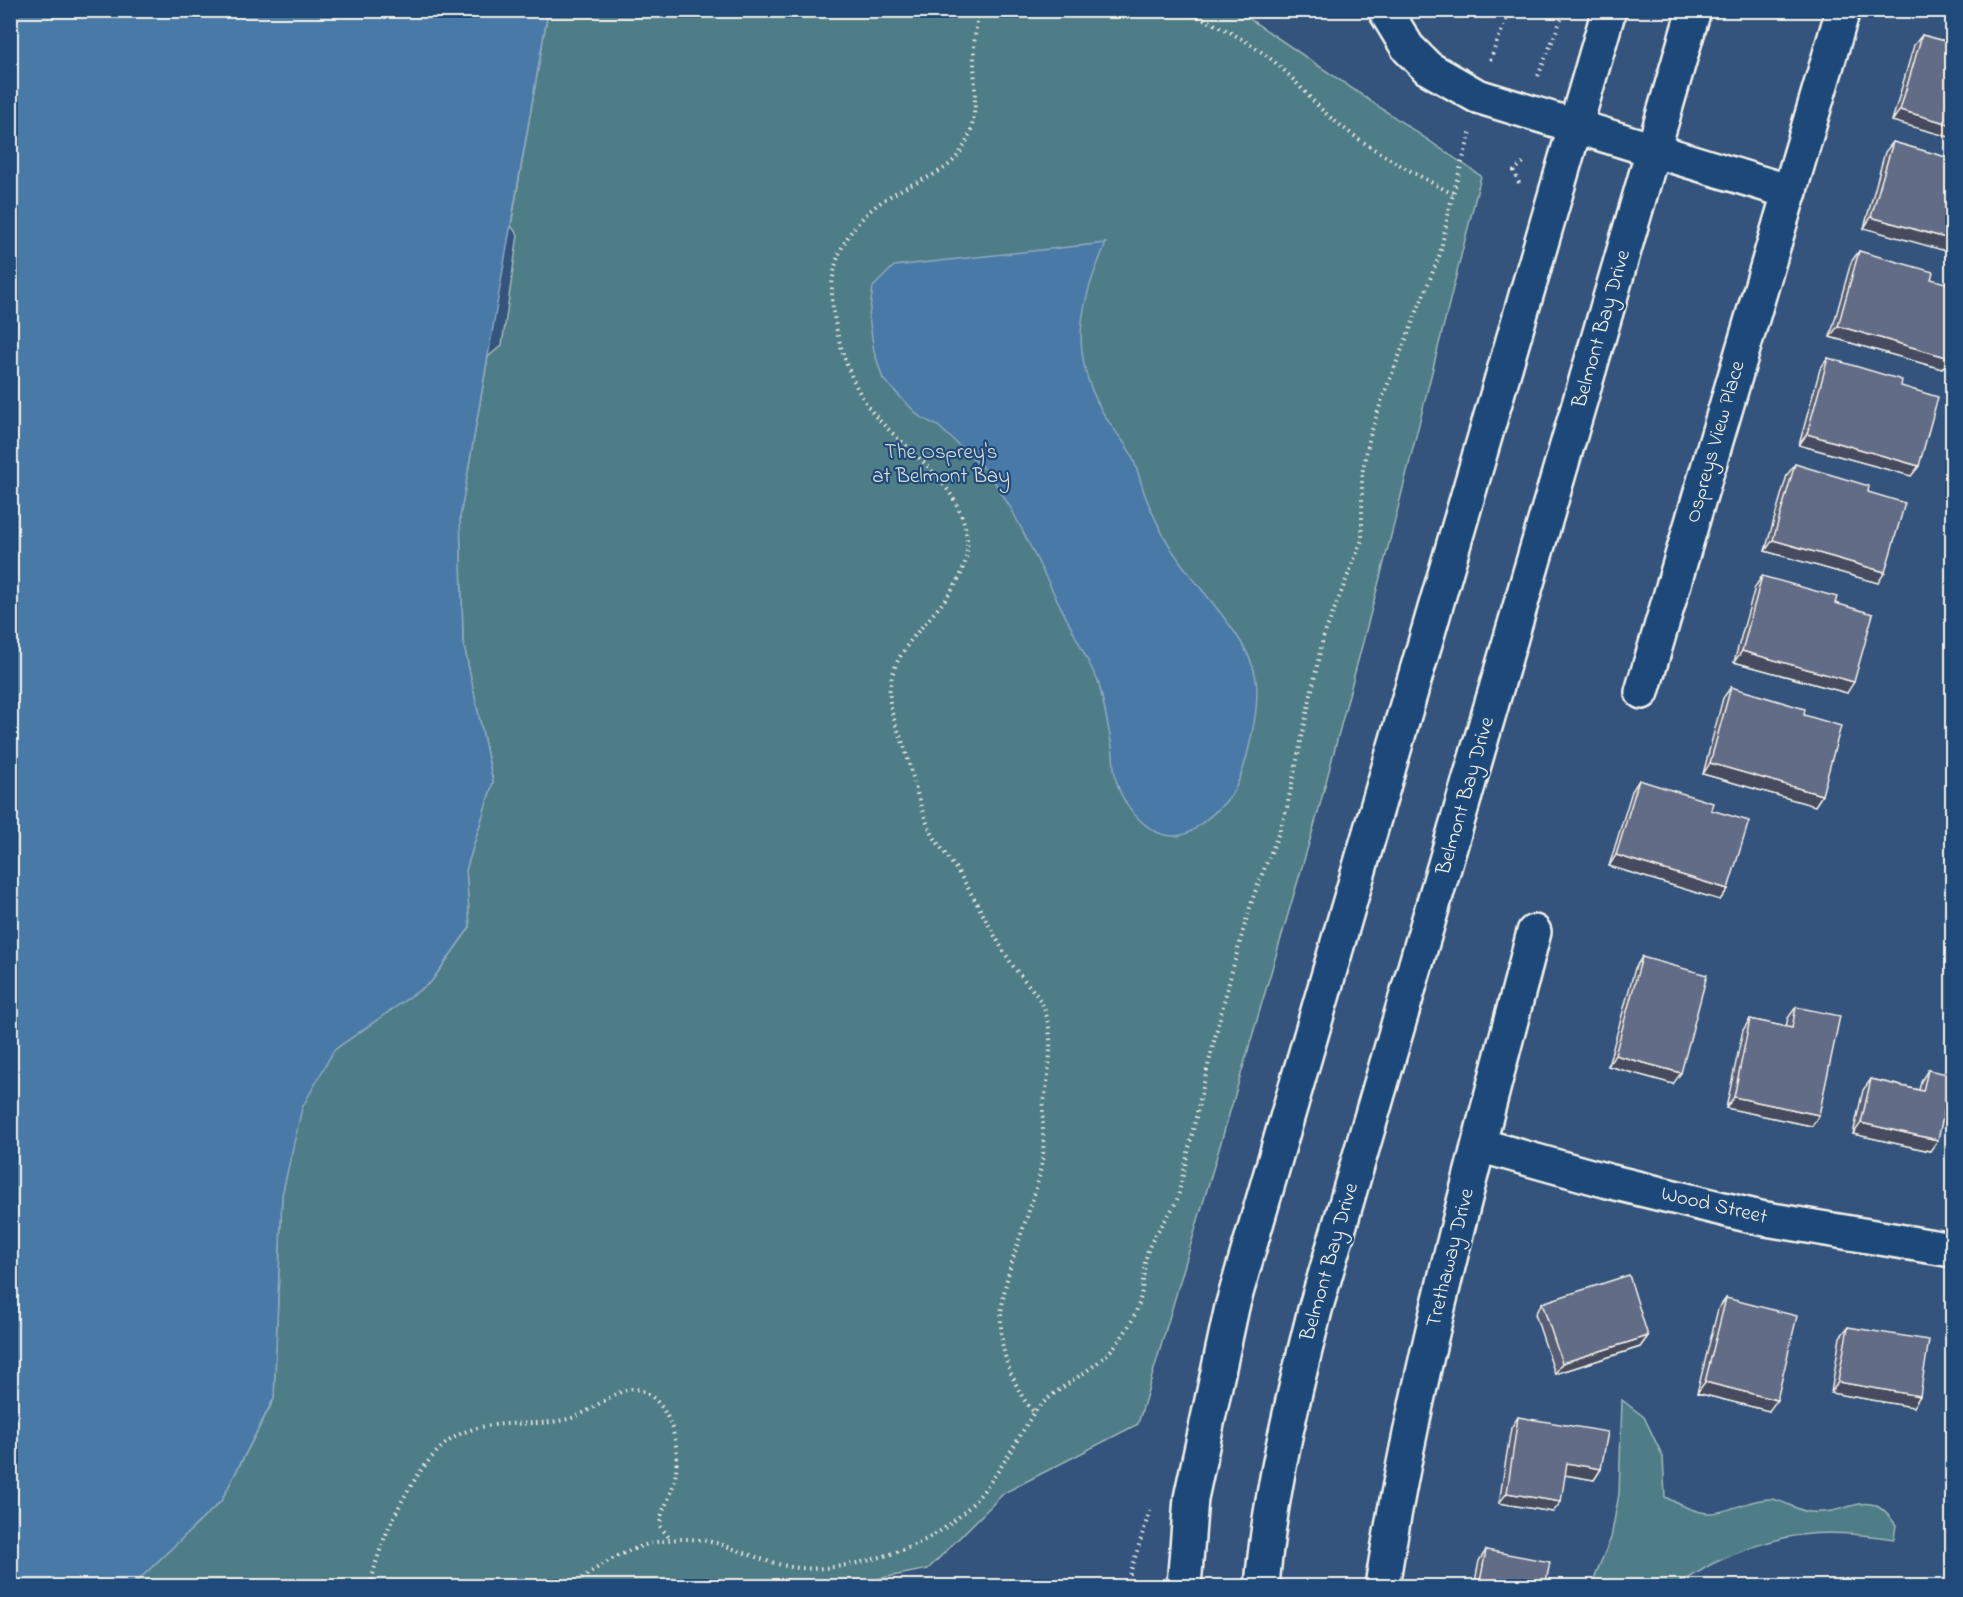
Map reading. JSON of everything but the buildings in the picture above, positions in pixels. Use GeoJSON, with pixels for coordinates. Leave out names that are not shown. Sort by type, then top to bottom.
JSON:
{"type":"FeatureCollection","features":[{"type":"Feature","properties":{"kind":"street"},"geometry":{"type":"LineString","coordinates":[[1385,10],[1408,48],[1428,68],[1460,88],[1491,102],[1576,124],[1790,192]]}},
{"type":"Feature","properties":{"kind":"street"},"geometry":{"type":"LineString","coordinates":[[1184,1587],[1191,1498],[1233,1307],[1609,10]]}},
{"type":"Feature","properties":{"kind":"street","name":"Belmont Bay Drive"},"geometry":{"type":"LineString","coordinates":[[1262,1587],[1266,1539],[1291,1405],[1315,1310],[1694,10]]}},
{"type":"Feature","properties":{"kind":"street","name":"Ospreys View Place"},"geometry":{"type":"LineString","coordinates":[[1642,692],[1843,10]]}},
{"type":"Feature","properties":{"kind":"street","name":"Trethaway Drive"},"geometry":{"type":"LineString","coordinates":[[1382,1587],[1396,1501],[1428,1351],[1534,932]]}},
{"type":"Feature","properties":{"kind":"street","name":"Wood Street"},"geometry":{"type":"LineString","coordinates":[[1479,1145],[1608,1181],[1760,1218],[1953,1250]]}},
{"type":"Feature","properties":{"kind":"path"},"geometry":{"type":"LineString","coordinates":[[979,10],[974,49],[976,82],[974,120],[961,151],[939,172],[869,208],[846,239],[833,272],[832,293],[836,332],[842,352],[867,405],[875,417],[915,454],[952,496],[961,513],[966,531],[965,563],[952,594],[896,660],[891,677],[890,706],[932,834],[968,886],[1013,965],[1045,1010],[1050,1049],[1043,1114],[1043,1160],[1007,1276],[1001,1331],[1003,1353],[1016,1385],[1027,1405],[1034,1412]]}},
{"type":"Feature","properties":{"kind":"path"},"geometry":{"type":"LineString","coordinates":[[1181,10],[1206,18],[1264,54],[1334,121],[1390,160],[1453,194]]}},
{"type":"Feature","properties":{"kind":"path"},"geometry":{"type":"LineString","coordinates":[[1488,63],[1510,10]]}},
{"type":"Feature","properties":{"kind":"path"},"geometry":{"type":"LineString","coordinates":[[1536,80],[1565,10]]}},
{"type":"Feature","properties":{"kind":"path"},"geometry":{"type":"LineString","coordinates":[[572,1587],[600,1565],[632,1548],[671,1540],[715,1544],[779,1564],[815,1569],[861,1563],[913,1548],[940,1533],[966,1511],[994,1479],[1034,1412],[1043,1402],[1091,1369],[1120,1339],[1130,1324],[1141,1294],[1146,1258],[1151,1243],[1173,1210],[1178,1197],[1213,1046],[1248,911],[1281,832],[1323,638],[1362,540],[1362,474],[1370,436],[1382,399],[1440,254],[1453,194],[1471,130]]}},
{"type":"Feature","properties":{"kind":"path"},"geometry":{"type":"LineString","coordinates":[[371,1587],[376,1559],[394,1516],[425,1466],[450,1440],[481,1426],[567,1420],[589,1412],[621,1392],[633,1389],[644,1391],[656,1400],[675,1437],[677,1469],[672,1490],[660,1517],[660,1526],[671,1540]]}},
{"type":"Feature","properties":{"kind":"green space","name":"The Osprey's at Belmont Bay"},"geometry":{"type":"Polygon","coordinates":[[[548,11],[1238,11],[1481,176],[1391,536],[1317,816],[1138,1424],[1004,1493],[928,1569],[842,1586],[132,1586],[221,1501],[274,1399],[282,1195],[301,1108],[334,1050],[431,982],[470,927],[466,870],[493,782],[463,641],[460,517],[488,357],[502,345],[518,235],[511,226],[548,11]]]}},
{"type":"Feature","properties":{"kind":"green space"},"geometry":{"type":"Polygon","coordinates":[[[1622,1400],[1644,1417],[1663,1457],[1665,1497],[1691,1509],[1708,1513],[1716,1513],[1763,1499],[1776,1500],[1810,1512],[1825,1512],[1867,1503],[1886,1513],[1896,1525],[1894,1539],[1824,1533],[1783,1538],[1740,1552],[1672,1586],[1645,1588],[1594,1586],[1595,1576],[1611,1538],[1619,1494],[1622,1400]]]}},
{"type":"Feature","properties":{"kind":"water"},"geometry":{"type":"Polygon","coordinates":[[[11,10],[548,11],[460,517],[463,641],[493,782],[466,870],[470,927],[431,982],[334,1050],[302,1108],[282,1195],[274,1398],[221,1501],[132,1586],[11,1586],[11,10]]]}},
{"type":"Feature","properties":{"kind":"water"},"geometry":{"type":"Polygon","coordinates":[[[1106,243],[1084,307],[1081,347],[1091,389],[1105,416],[1130,452],[1145,495],[1165,539],[1236,634],[1252,665],[1256,680],[1257,697],[1254,722],[1242,774],[1237,784],[1226,801],[1197,827],[1185,834],[1172,836],[1148,827],[1129,807],[1122,795],[1114,770],[1112,747],[1098,681],[1012,510],[989,473],[938,426],[920,417],[883,379],[874,351],[869,317],[873,287],[894,266],[1106,243]]]}}]}
